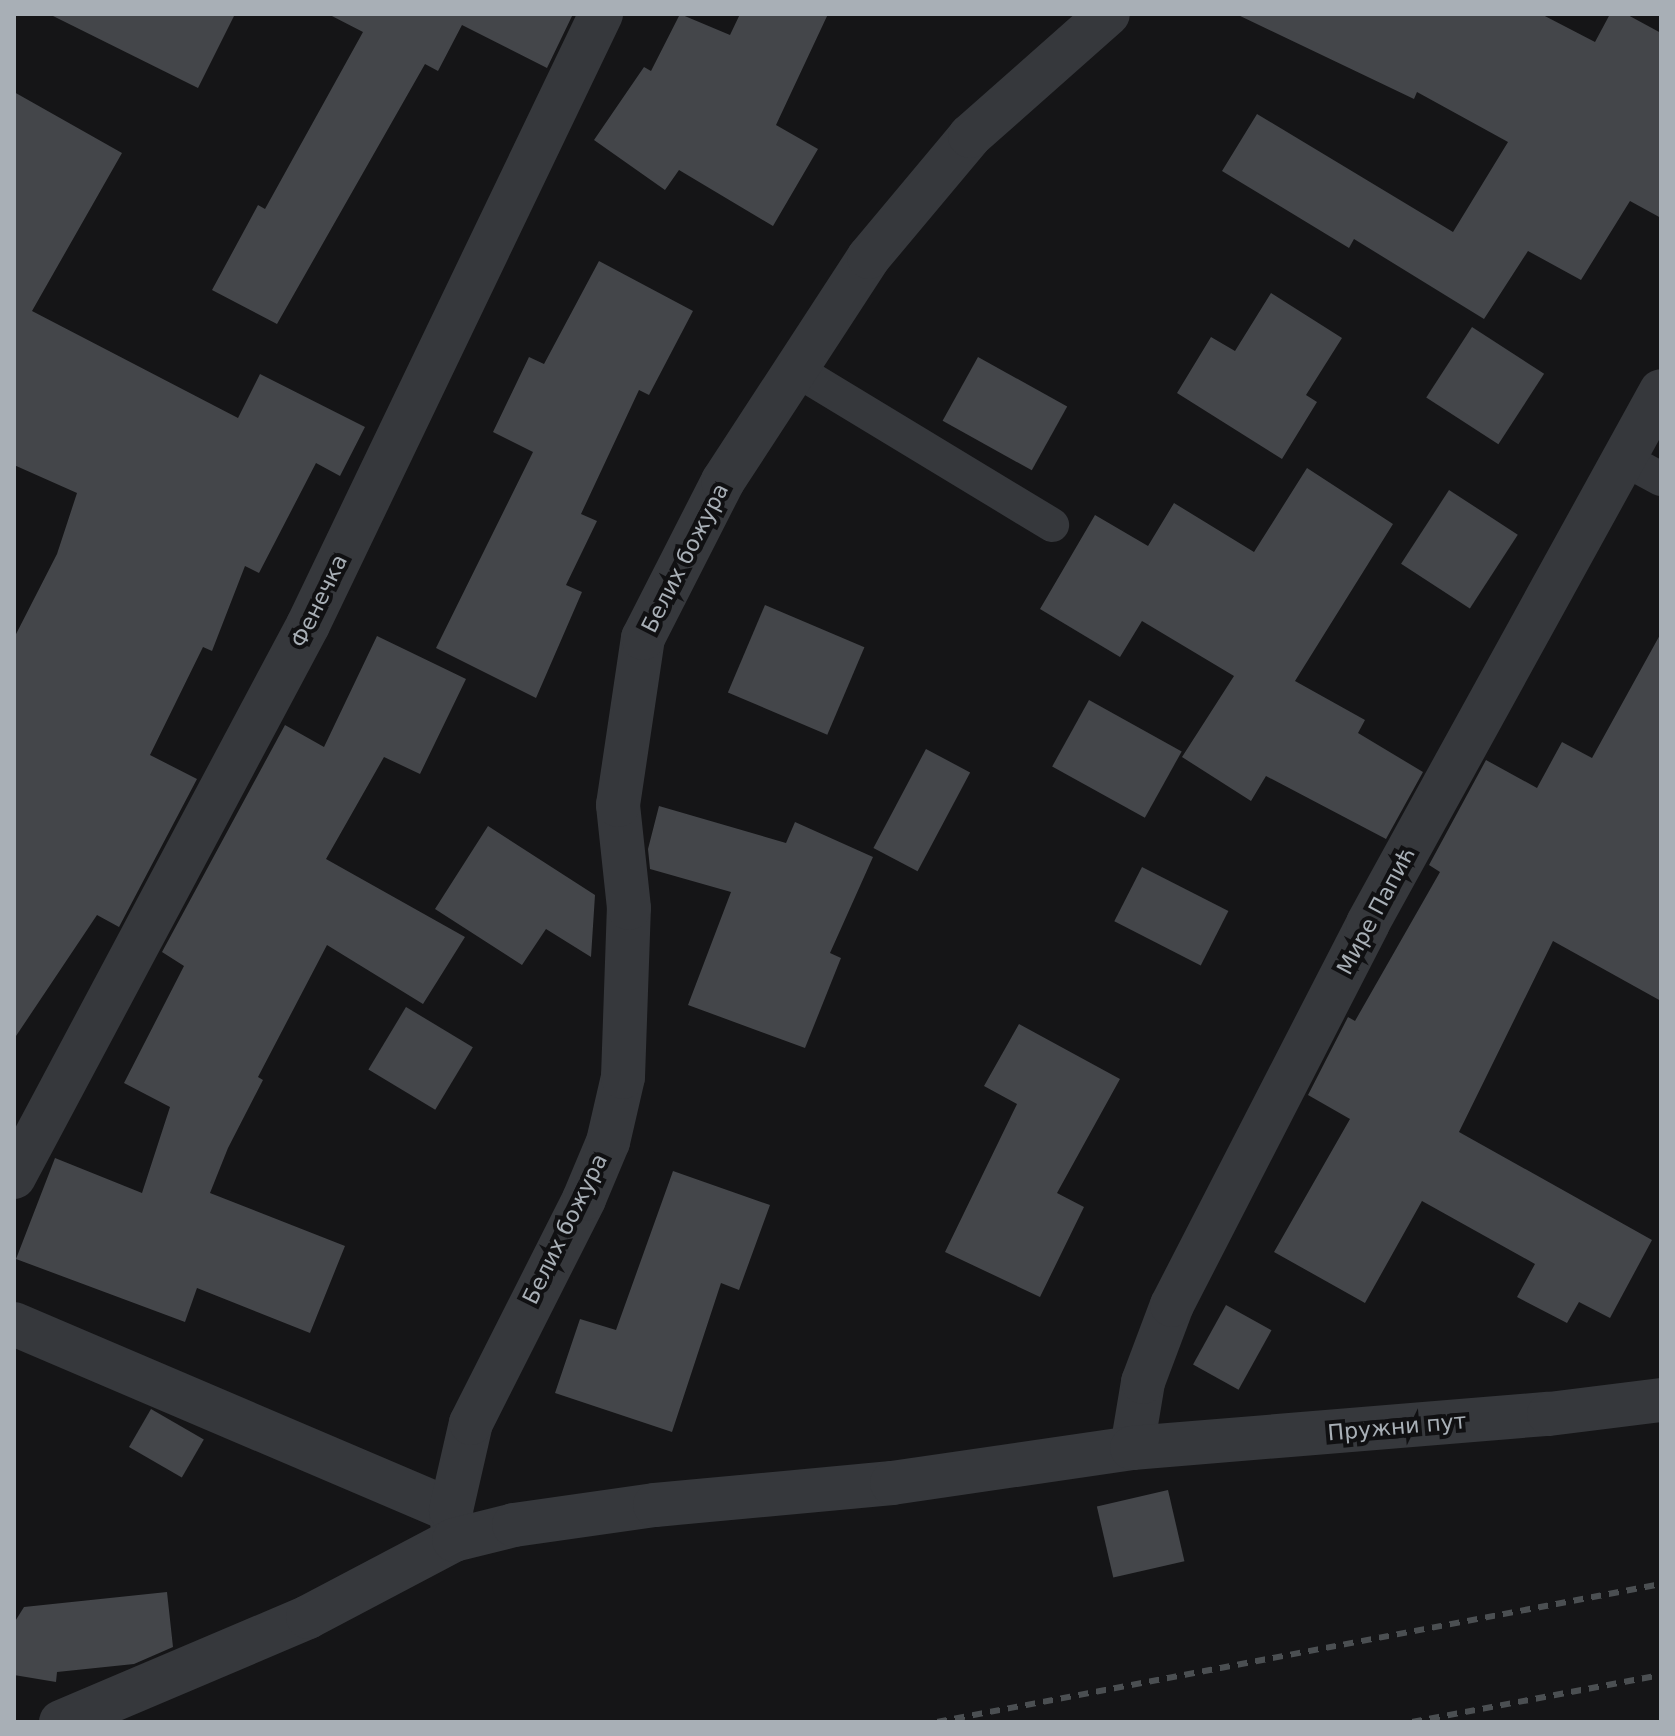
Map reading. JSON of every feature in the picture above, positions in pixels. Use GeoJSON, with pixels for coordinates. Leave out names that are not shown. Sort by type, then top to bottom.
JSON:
{"type":"FeatureCollection","features":[{"type":"Feature","properties":{"kind":"street","name":"Фенечка"},"geometry":{"type":"LineString","coordinates":[[14,1177],[308,625],[601,14]]}},
{"type":"Feature","properties":{"kind":"street","name":"Белих божура"},"geometry":{"type":"LineString","coordinates":[[453,1525],[471,1423],[584,1199],[608,1142],[623,1077],[629,908],[618,805],[643,638],[723,481],[793,368],[869,257],[940,168],[1108,14]]}},
{"type":"Feature","properties":{"kind":"street","name":"Мире Папић"},"geometry":{"type":"LineString","coordinates":[[1132,1448],[1143,1382],[1172,1305],[1368,923],[1642,469],[1661,391]]}},
{"type":"Feature","properties":{"kind":"street"},"geometry":{"type":"LineString","coordinates":[[14,1324],[453,1525]]}},
{"type":"Feature","properties":{"kind":"street","name":"Пружни пут"},"geometry":{"type":"LineString","coordinates":[[61,1722],[308,1617],[453,1525],[514,1525],[655,1505],[892,1483],[1132,1448],[1549,1414],[1661,1400]]}},
{"type":"Feature","properties":{"kind":"lane"},"geometry":{"type":"LineString","coordinates":[[793,368],[1052,525]]}},
{"type":"Feature","properties":{"kind":"building"},"geometry":{"type":"Polygon","coordinates":[[[49,14],[235,14],[198,88],[49,14]]]}},
{"type":"Feature","properties":{"kind":"building"},"geometry":{"type":"Polygon","coordinates":[[[328,14],[573,14],[547,68],[462,25],[438,71],[425,64],[277,324],[212,290],[258,205],[265,209],[363,32],[328,14]]]}},
{"type":"Feature","properties":{"kind":"building"},"geometry":{"type":"Polygon","coordinates":[[[680,14],[730,35],[740,14],[828,14],[776,125],[818,149],[773,226],[679,170],[665,190],[594,140],[644,67],[651,71],[680,14]]]}},
{"type":"Feature","properties":{"kind":"building"},"geometry":{"type":"Polygon","coordinates":[[[1236,14],[1541,14],[1595,42],[1610,14],[1626,14],[1661,33],[1661,218],[1630,201],[1581,280],[1528,251],[1484,319],[1354,239],[1349,248],[1222,171],[1257,114],[1453,232],[1508,142],[1417,92],[1414,99],[1236,14]]]}},
{"type":"Feature","properties":{"kind":"building"},"geometry":{"type":"Polygon","coordinates":[[[14,92],[122,153],[32,311],[238,418],[260,374],[365,427],[340,476],[316,463],[259,573],[245,566],[212,651],[203,647],[150,755],[197,779],[119,927],[97,915],[14,1039],[14,638],[57,554],[77,493],[14,465],[14,92]]]}},
{"type":"Feature","properties":{"kind":"building"},"geometry":{"type":"Polygon","coordinates":[[[599,261],[693,311],[649,395],[639,390],[581,514],[597,521],[566,585],[582,592],[536,698],[436,648],[533,452],[493,432],[529,357],[544,364],[599,261]]]}},
{"type":"Feature","properties":{"kind":"building"},"geometry":{"type":"Polygon","coordinates":[[[1271,293],[1342,338],[1306,395],[1317,402],[1282,459],[1177,393],[1211,337],[1235,351],[1271,293]]]}},
{"type":"Feature","properties":{"kind":"building"},"geometry":{"type":"Polygon","coordinates":[[[1472,327],[1544,374],[1498,444],[1426,397],[1472,327]]]}},
{"type":"Feature","properties":{"kind":"building"},"geometry":{"type":"Polygon","coordinates":[[[978,357],[1067,406],[1032,470],[943,421],[978,357]]]}},
{"type":"Feature","properties":{"kind":"building"},"geometry":{"type":"Polygon","coordinates":[[[1307,468],[1393,524],[1295,681],[1365,720],[1358,733],[1423,772],[1386,839],[1266,776],[1251,801],[1182,757],[1234,676],[1142,621],[1120,657],[1040,609],[1095,515],[1148,546],[1174,503],[1254,552],[1307,468]]]}},
{"type":"Feature","properties":{"kind":"building"},"geometry":{"type":"Polygon","coordinates":[[[1449,490],[1518,535],[1470,608],[1401,564],[1449,490]]]}},
{"type":"Feature","properties":{"kind":"building"},"geometry":{"type":"Polygon","coordinates":[[[765,605],[864,647],[827,735],[728,692],[765,605]]]}},
{"type":"Feature","properties":{"kind":"building"},"geometry":{"type":"Polygon","coordinates":[[[1661,633],[1661,1001],[1553,941],[1459,1132],[1652,1240],[1610,1318],[1579,1302],[1567,1323],[1517,1297],[1535,1264],[1422,1201],[1365,1303],[1274,1252],[1350,1119],[1308,1095],[1348,1017],[1355,1021],[1440,872],[1429,865],[1486,760],[1537,788],[1562,742],[1592,758],[1661,633]]]}},
{"type":"Feature","properties":{"kind":"building"},"geometry":{"type":"Polygon","coordinates":[[[377,636],[466,679],[420,774],[384,757],[326,859],[465,937],[423,1004],[327,945],[258,1077],[263,1080],[228,1148],[210,1193],[345,1246],[310,1333],[197,1288],[185,1322],[16,1259],[55,1158],[142,1193],[170,1107],[124,1083],[184,966],[162,952],[285,725],[324,747],[377,636]]]}},
{"type":"Feature","properties":{"kind":"building"},"geometry":{"type":"Polygon","coordinates":[[[1089,700],[1182,751],[1145,818],[1052,766],[1089,700]]]}},
{"type":"Feature","properties":{"kind":"building"},"geometry":{"type":"Polygon","coordinates":[[[926,749],[970,772],[918,871],[873,848],[926,749]]]}},
{"type":"Feature","properties":{"kind":"building"},"geometry":{"type":"Polygon","coordinates":[[[659,806],[786,843],[795,822],[873,857],[830,953],[841,958],[805,1048],[688,1005],[731,892],[650,869],[648,849],[659,806]]]}},
{"type":"Feature","properties":{"kind":"building"},"geometry":{"type":"Polygon","coordinates":[[[488,826],[595,895],[591,957],[546,929],[522,965],[435,909],[488,826]]]}},
{"type":"Feature","properties":{"kind":"building"},"geometry":{"type":"Polygon","coordinates":[[[1142,867],[1228,911],[1201,965],[1114,921],[1142,867]]]}},
{"type":"Feature","properties":{"kind":"building"},"geometry":{"type":"Polygon","coordinates":[[[406,1007],[473,1047],[435,1110],[368,1070],[406,1007]]]}},
{"type":"Feature","properties":{"kind":"building"},"geometry":{"type":"Polygon","coordinates":[[[1019,1024],[1120,1079],[1057,1193],[1084,1207],[1040,1297],[945,1252],[1017,1104],[984,1086],[1019,1024]]]}},
{"type":"Feature","properties":{"kind":"building"},"geometry":{"type":"Polygon","coordinates":[[[673,1171],[770,1205],[739,1290],[721,1283],[672,1432],[555,1393],[580,1319],[616,1330],[673,1171]]]}},
{"type":"Feature","properties":{"kind":"building"},"geometry":{"type":"Polygon","coordinates":[[[1226,1305],[1271,1330],[1239,1390],[1193,1364],[1226,1305]]]}},
{"type":"Feature","properties":{"kind":"building"},"geometry":{"type":"Polygon","coordinates":[[[151,1409],[204,1440],[182,1478],[129,1447],[151,1409]]]}},
{"type":"Feature","properties":{"kind":"building"},"geometry":{"type":"Polygon","coordinates":[[[1168,1490],[1184,1561],[1113,1578],[1097,1506],[1168,1490]]]}},
{"type":"Feature","properties":{"kind":"building"},"geometry":{"type":"Polygon","coordinates":[[[167,1592],[173,1647],[134,1664],[57,1672],[56,1682],[14,1675],[14,1623],[24,1607],[167,1592]]]}},
{"type":"Feature","properties":{"kind":"railway"},"geometry":{"type":"LineString","coordinates":[[937,1722],[1661,1584]]}},
{"type":"Feature","properties":{"kind":"railway"},"geometry":{"type":"LineString","coordinates":[[1412,1722],[1661,1675]]}}]}
